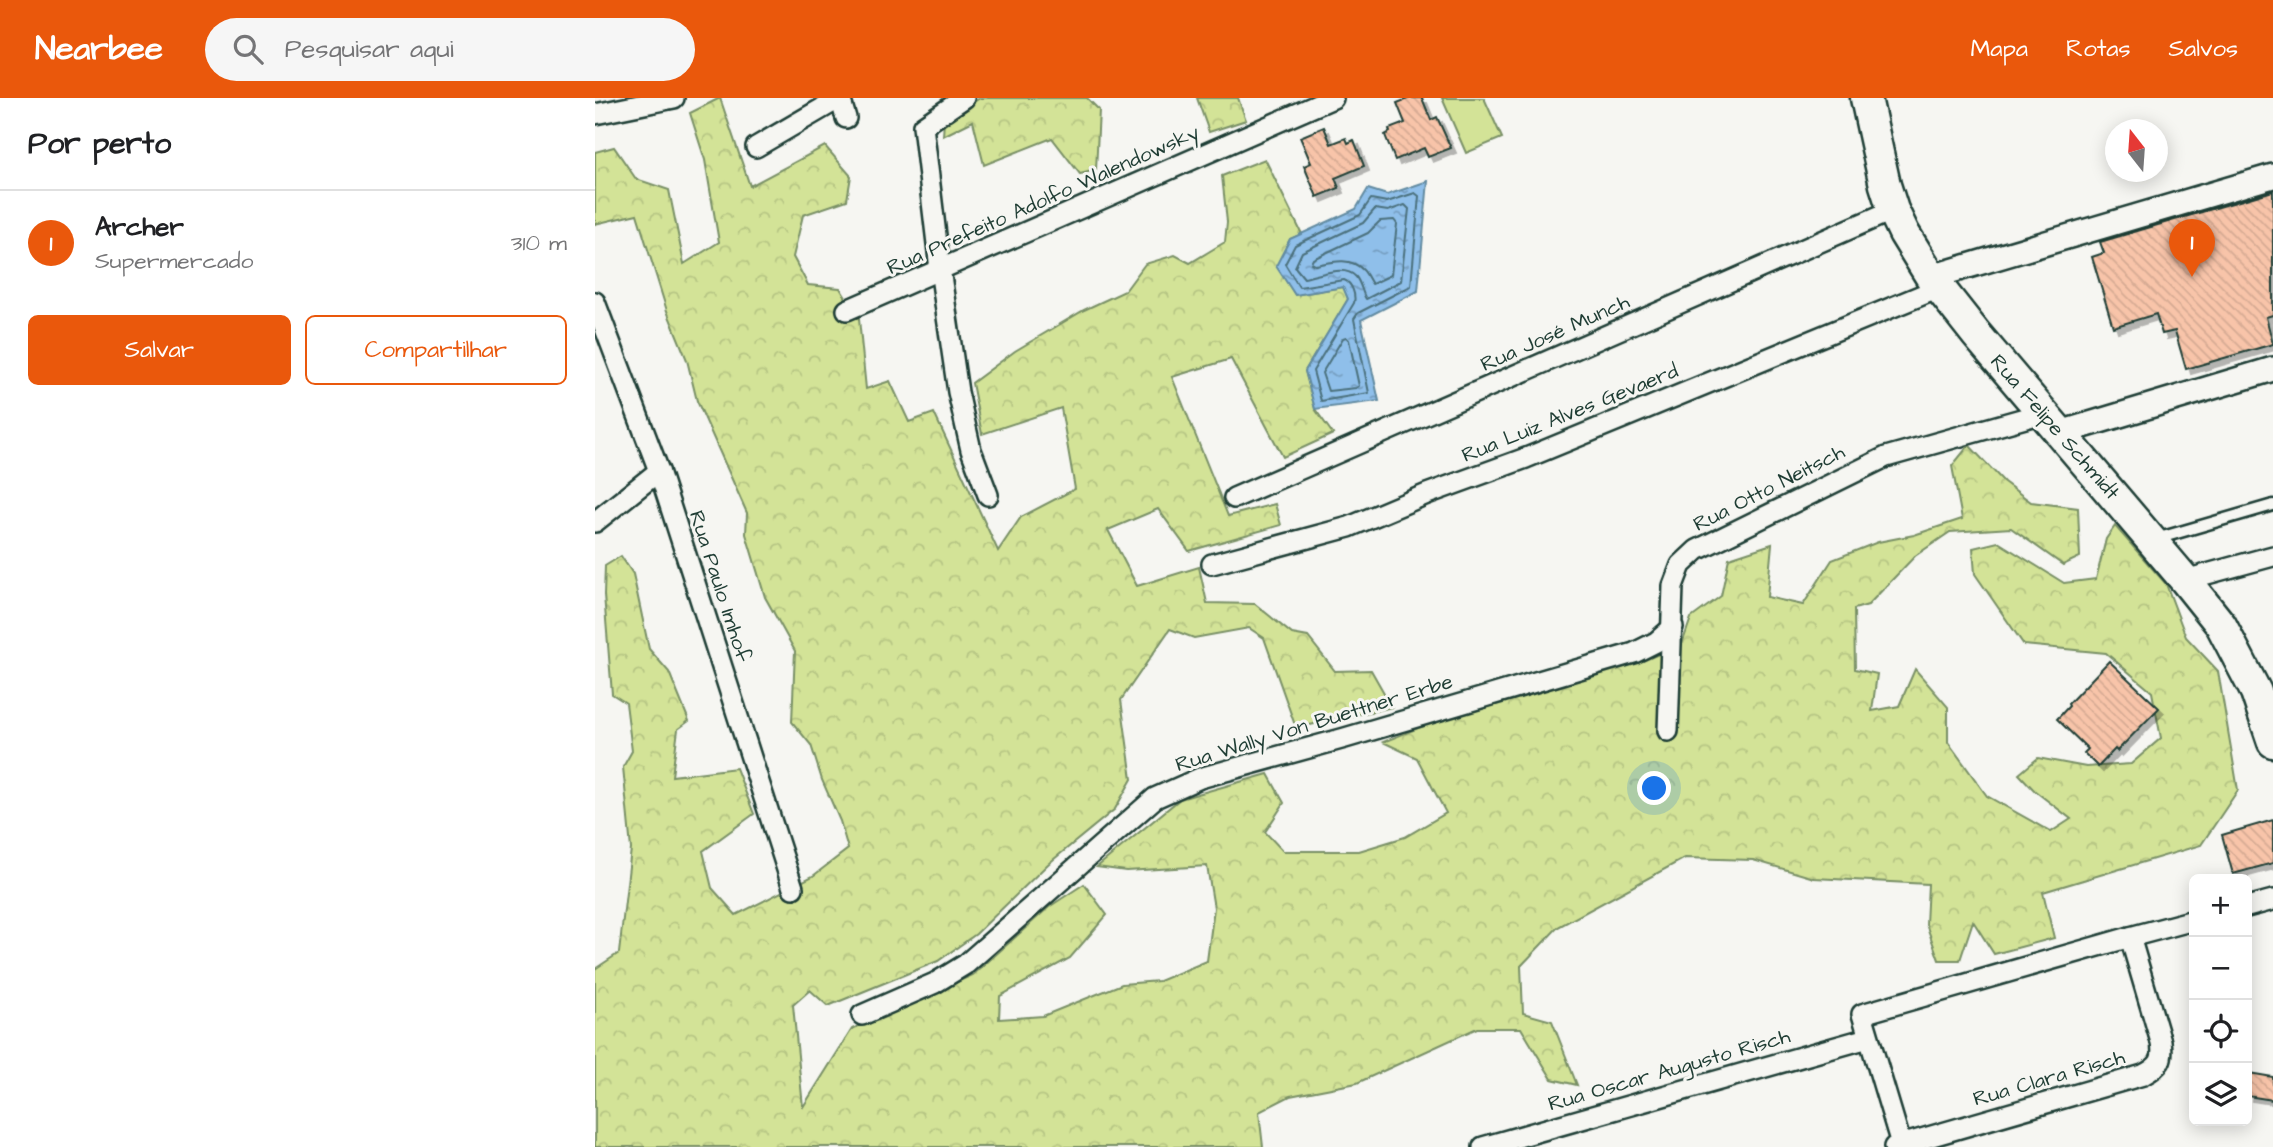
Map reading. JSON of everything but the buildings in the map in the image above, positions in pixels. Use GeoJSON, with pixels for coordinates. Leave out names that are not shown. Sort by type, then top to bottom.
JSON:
{"type":"FeatureCollection","features":[{"type":"Feature","properties":{"kind":"main road","name":"Rua Felipe Schmidt"},"geometry":{"type":"LineString","coordinates":[[1866,98],[1882,174],[1893,210],[1935,283],[2221,625],[2256,692],[2273,742]]}},
{"type":"Feature","properties":{"kind":"street"},"geometry":{"type":"LineString","coordinates":[[595,114],[674,98]]}},
{"type":"Feature","properties":{"kind":"street"},"geometry":{"type":"LineString","coordinates":[[756,147],[840,98],[846,118]]}},
{"type":"Feature","properties":{"kind":"street"},"geometry":{"type":"LineString","coordinates":[[964,98],[923,126],[940,269],[963,421],[988,495]]}},
{"type":"Feature","properties":{"kind":"street","name":"Rua Prefeito Adolfo Walendowsky"},"geometry":{"type":"LineString","coordinates":[[847,310],[1333,98]]}},
{"type":"Feature","properties":{"kind":"street"},"geometry":{"type":"LineString","coordinates":[[1935,283],[2273,176]]}},
{"type":"Feature","properties":{"kind":"street","name":"Rua José Munch"},"geometry":{"type":"LineString","coordinates":[[1234,498],[1893,210]]}},
{"type":"Feature","properties":{"kind":"street","name":"Rua Luiz Alves Gevaerd"},"geometry":{"type":"LineString","coordinates":[[1212,564],[1349,527],[1427,494],[1526,458],[1935,283]]}},
{"type":"Feature","properties":{"kind":"street","name":"Rua Paulo Imhof"},"geometry":{"type":"LineString","coordinates":[[595,302],[659,471],[793,888]]}},
{"type":"Feature","properties":{"kind":"street"},"geometry":{"type":"LineString","coordinates":[[2051,423],[2273,369]]}},
{"type":"Feature","properties":{"kind":"street","name":"Rua Otto Neitsch"},"geometry":{"type":"LineString","coordinates":[[1668,731],[1673,586],[1681,565],[1697,550],[1886,457],[2051,423]]}},
{"type":"Feature","properties":{"kind":"street"},"geometry":{"type":"LineString","coordinates":[[595,522],[659,471]]}},
{"type":"Feature","properties":{"kind":"street"},"geometry":{"type":"LineString","coordinates":[[2185,580],[2273,556]]}},
{"type":"Feature","properties":{"kind":"street","name":"Rua Wally Von Buettner Erbe"},"geometry":{"type":"LineString","coordinates":[[862,1014],[935,983],[966,964],[1155,798],[1175,788],[1200,778],[1634,653],[1656,642],[1673,627]]}},
{"type":"Feature","properties":{"kind":"street"},"geometry":{"type":"LineString","coordinates":[[2252,906],[2273,900]]}},
{"type":"Feature","properties":{"kind":"street"},"geometry":{"type":"LineString","coordinates":[[1898,1146],[1862,1014],[2189,921]]}},
{"type":"Feature","properties":{"kind":"street","name":"Rua Clara Risch"},"geometry":{"type":"LineString","coordinates":[[1898,1146],[2143,1075],[2157,1068],[2163,1057],[2161,1042],[2130,937]]}},
{"type":"Feature","properties":{"kind":"street","name":"Rua Oscar Augusto Risch"},"geometry":{"type":"LineString","coordinates":[[1483,1147],[1868,1038]]}},
{"type":"Feature","properties":{"kind":"lane"},"geometry":{"type":"LineString","coordinates":[[2152,541],[2273,505]]}},
{"type":"Feature","properties":{"kind":"green space"},"geometry":{"type":"Polygon","coordinates":[[[720,98],[750,186],[825,146],[851,176],[847,200],[803,215],[793,257],[808,285],[840,288],[859,319],[866,389],[890,381],[909,422],[934,413],[998,551],[1021,517],[1075,489],[1061,408],[982,434],[972,383],[1015,351],[1084,310],[1125,291],[1145,264],[1175,255],[1190,263],[1225,242],[1227,222],[1222,176],[1265,159],[1302,234],[1290,239],[1277,266],[1295,295],[1344,287],[1348,299],[1305,371],[1315,409],[1333,434],[1283,457],[1231,359],[1172,377],[1228,516],[1275,504],[1281,525],[1189,551],[1158,509],[1108,530],[1137,586],[1199,567],[1207,603],[1255,604],[1292,634],[1308,637],[1335,671],[1371,670],[1392,707],[1296,728],[1264,638],[1249,628],[1194,638],[1170,629],[1121,700],[1132,779],[1115,809],[1048,864],[976,934],[938,961],[828,1006],[810,990],[793,1005],[803,1107],[852,1029],[973,975],[1049,907],[1084,884],[1107,915],[1070,958],[1000,996],[999,1019],[1043,1016],[1122,984],[1159,981],[1207,961],[1214,908],[1207,866],[1126,871],[1097,867],[1180,799],[1268,774],[1284,803],[1265,832],[1283,851],[1359,851],[1405,837],[1446,813],[1417,758],[1383,742],[1453,714],[1645,660],[1682,644],[1691,618],[1721,596],[1729,558],[1772,544],[1767,597],[1803,605],[1832,560],[1878,542],[1914,535],[1962,519],[1952,466],[1969,445],[2004,482],[2031,502],[2078,508],[2080,557],[2063,565],[2011,528],[1950,532],[1915,556],[1868,605],[1854,609],[1855,669],[1877,674],[1872,711],[1899,706],[1915,669],[1948,707],[1948,742],[1987,796],[2051,832],[2071,819],[2035,791],[2019,774],[2038,758],[2086,767],[2131,764],[2161,738],[2152,692],[2106,653],[2024,645],[1975,574],[1973,548],[1998,542],[2064,583],[2096,579],[2106,539],[2115,526],[2166,584],[2186,637],[2218,671],[2238,790],[2201,845],[2043,892],[2054,938],[1994,954],[1973,921],[1960,960],[1939,960],[1926,924],[1928,884],[1814,878],[1753,860],[1685,858],[1558,927],[1521,966],[1523,1013],[1552,1021],[1577,1085],[1552,1079],[1521,1028],[1477,1028],[1357,1083],[1290,1096],[1259,1112],[1263,1147],[595,1147],[595,969],[619,953],[631,849],[623,767],[632,751],[626,703],[612,694],[604,595],[605,566],[621,556],[633,574],[649,649],[669,672],[689,721],[678,729],[672,776],[736,768],[754,814],[703,851],[712,888],[736,915],[813,876],[848,849],[811,745],[792,722],[795,651],[765,597],[746,534],[747,513],[697,401],[687,360],[667,311],[637,214],[595,224],[595,152],[614,147],[636,179],[669,190],[684,264],[719,242],[705,160],[690,113],[720,98]]]}},
{"type":"Feature","properties":{"kind":"green space"},"geometry":{"type":"Polygon","coordinates":[[[980,98],[1087,98],[1099,110],[1096,170],[1080,174],[1052,138],[984,165],[973,121],[943,136],[944,121],[980,98]]]}},
{"type":"Feature","properties":{"kind":"green space"},"geometry":{"type":"Polygon","coordinates":[[[1197,98],[1238,98],[1246,120],[1209,132],[1197,98]]]}},
{"type":"Feature","properties":{"kind":"green space"},"geometry":{"type":"Polygon","coordinates":[[[1442,98],[1484,98],[1502,138],[1466,153],[1442,98]]]}},
{"type":"Feature","properties":{"kind":"water"},"geometry":{"type":"Polygon","coordinates":[[[1428,181],[1418,291],[1361,320],[1379,401],[1315,409],[1305,371],[1348,299],[1343,287],[1295,295],[1276,266],[1290,239],[1356,209],[1368,189],[1387,195],[1428,181]]]}},
{"type":"Feature","properties":{"kind":"place","name":"Archer"},"geometry":{"type":"Point","coordinates":[2192,277]}}]}
